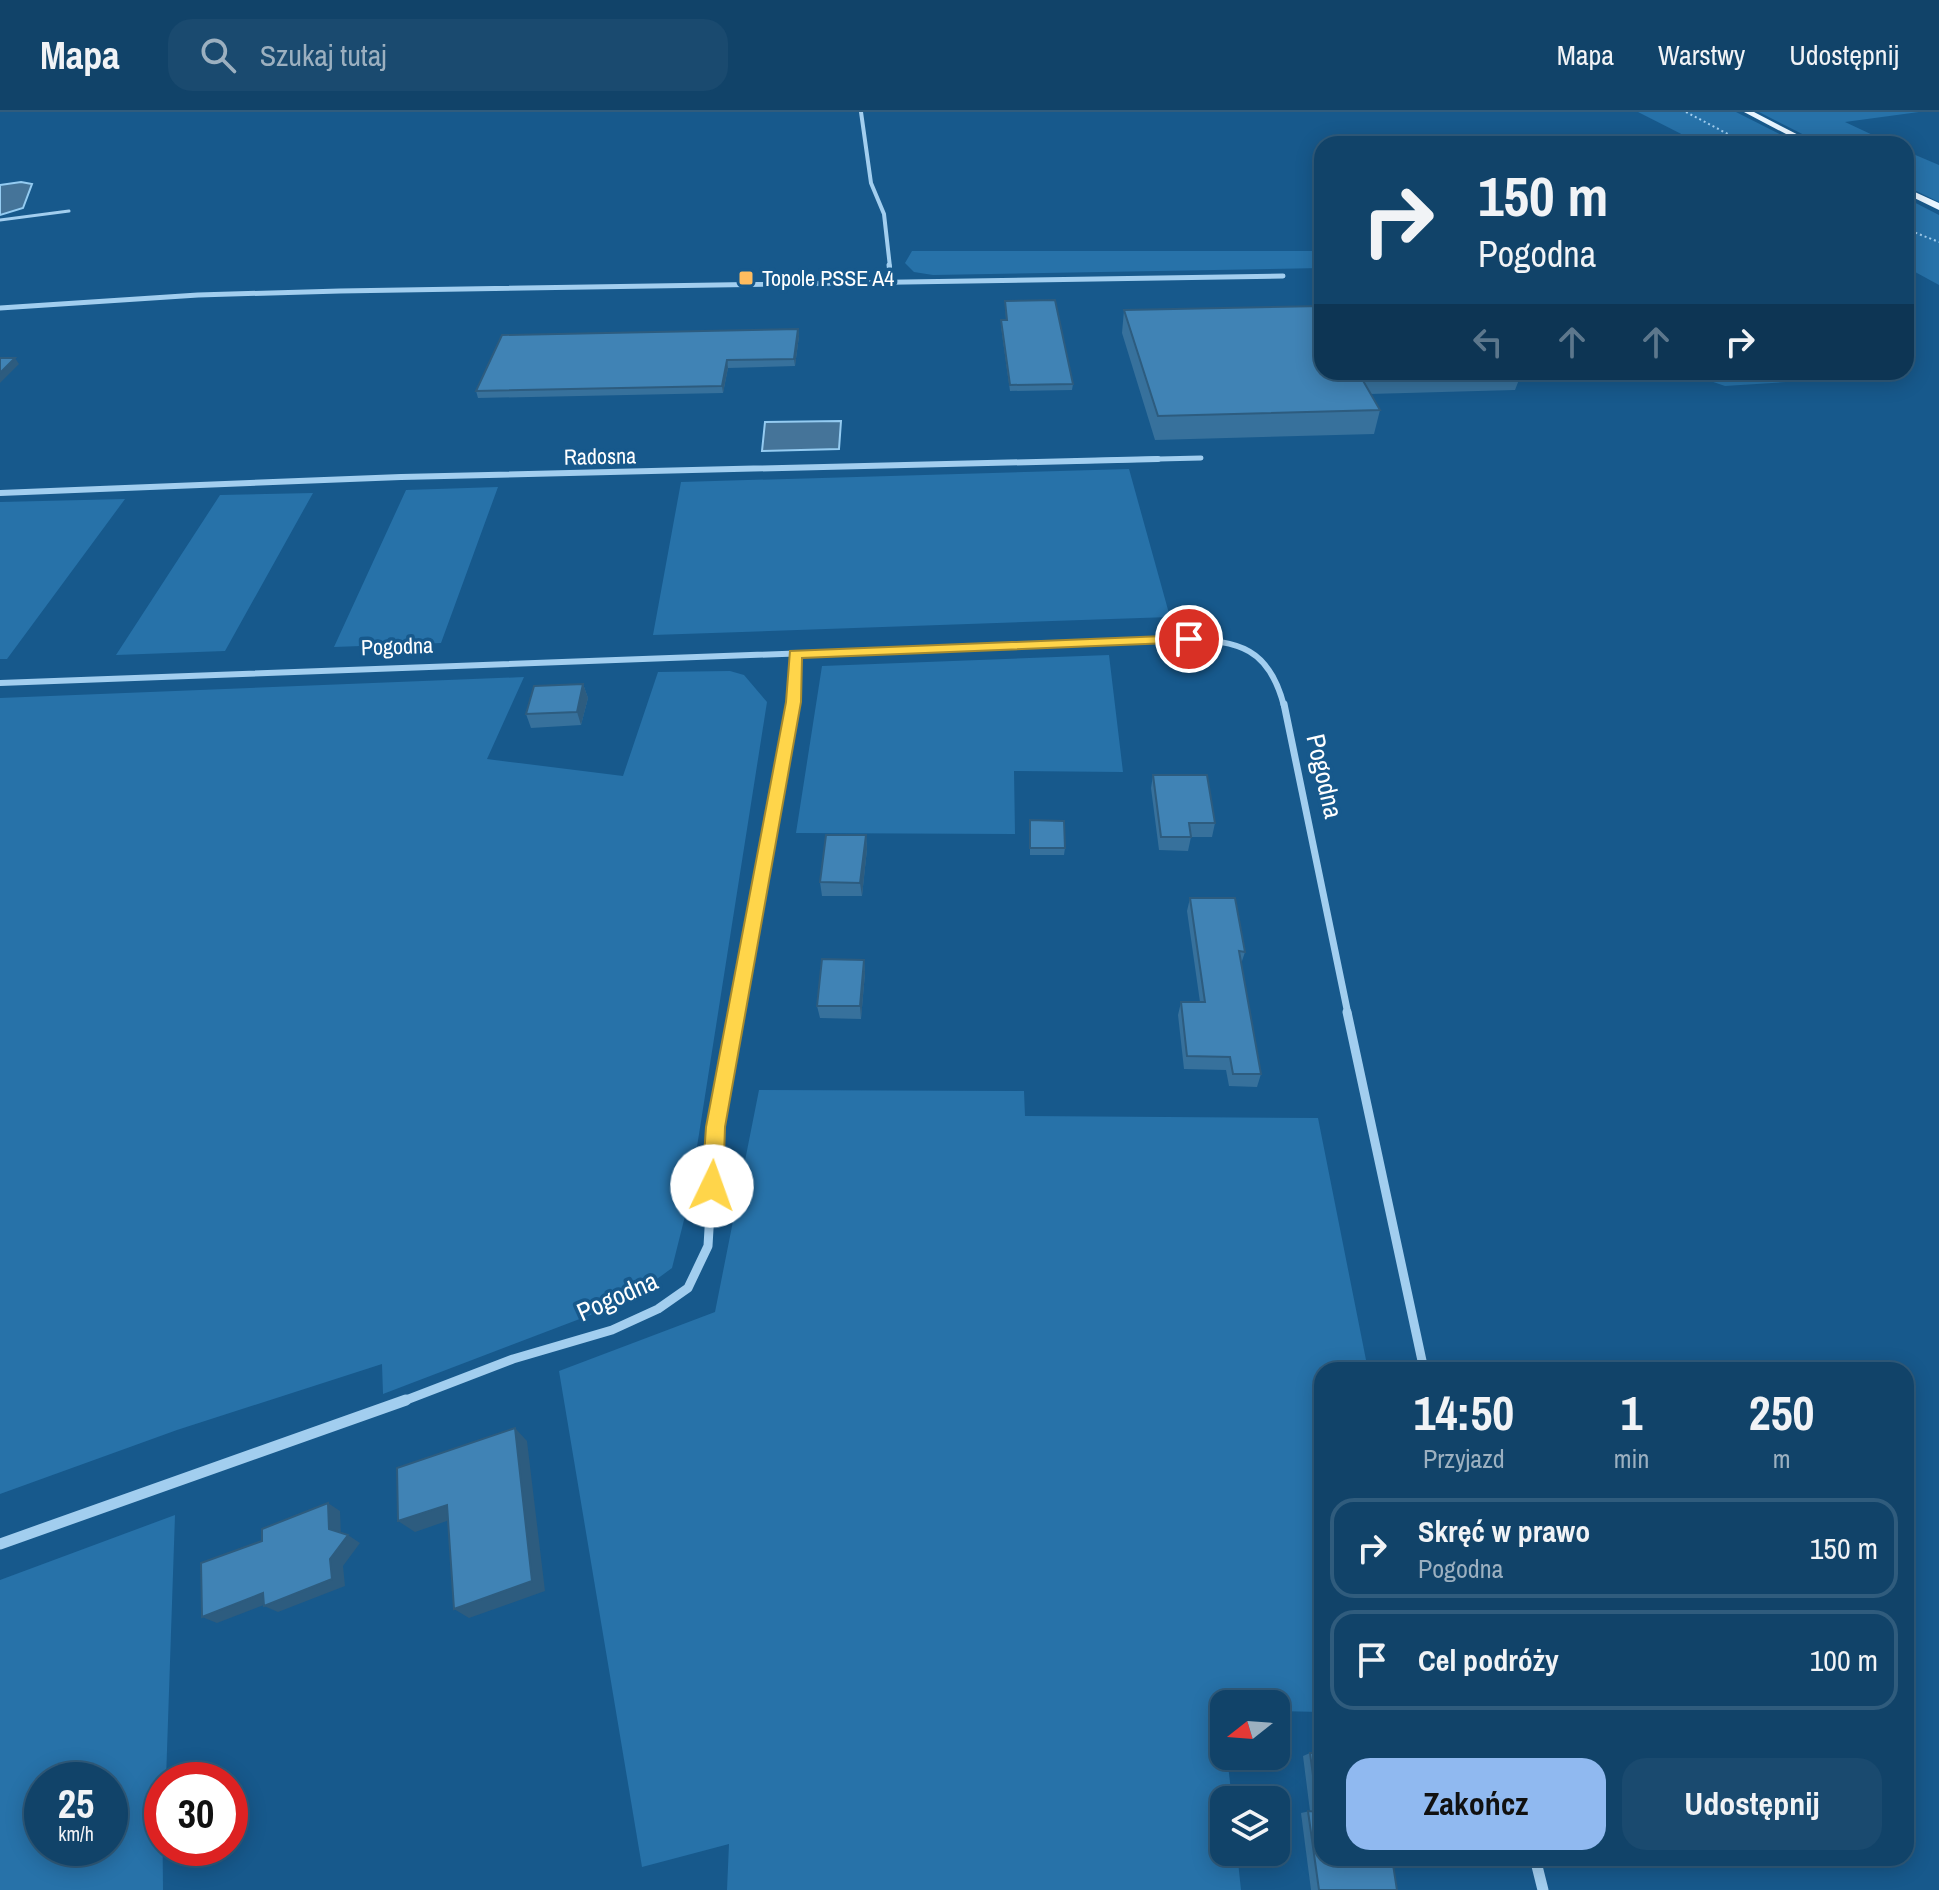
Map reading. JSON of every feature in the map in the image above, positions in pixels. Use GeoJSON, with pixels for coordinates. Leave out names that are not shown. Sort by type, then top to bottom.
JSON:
{"type":"FeatureCollection","features":[{"type":"Feature","properties":{"kind":"main road"},"geometry":{"type":"LineString","coordinates":[[1748,112],[1796,136]]}},
{"type":"Feature","properties":{"kind":"main road"},"geometry":{"type":"LineString","coordinates":[[1914,195],[1939,207]]}},
{"type":"Feature","properties":{"kind":"street"},"geometry":{"type":"LineString","coordinates":[[861,112],[871,183],[884,214],[891,280]]}},
{"type":"Feature","properties":{"kind":"street"},"geometry":{"type":"LineString","coordinates":[[1,309],[228,294],[891,280],[1283,276]]}},
{"type":"Feature","properties":{"kind":"street","name":"Radosna"},"geometry":{"type":"LineString","coordinates":[[0,493],[401,477],[1201,458]]}},
{"type":"Feature","properties":{"kind":"street","name":"Pogodna"},"geometry":{"type":"LineString","coordinates":[[0,683],[1189,639],[1230,643],[1247,649],[1265,661],[1277,684],[1293,740],[1380,1175],[1422,1362]]}},
{"type":"Feature","properties":{"kind":"street","name":"Pogodna"},"geometry":{"type":"LineString","coordinates":[[0,1544],[298,1441],[513,1359],[612,1330],[658,1309],[688,1288],[708,1246],[715,1127],[794,702],[795,654]]}},
{"type":"Feature","properties":{"kind":"street"},"geometry":{"type":"LineString","coordinates":[[1537,1866],[1543,1890]]}},
{"type":"Feature","properties":{"kind":"lane"},"geometry":{"type":"LineString","coordinates":[[0,220],[69,211]]}},
{"type":"Feature","properties":{"kind":"path"},"geometry":{"type":"LineString","coordinates":[[1686,112],[1732,136]]}},
{"type":"Feature","properties":{"kind":"path"},"geometry":{"type":"LineString","coordinates":[[1914,232],[1939,242]]}},
{"type":"Feature","properties":{"kind":"shaded area"},"geometry":{"type":"Polygon","coordinates":[[[1638,112],[1736,112],[1783,136],[1685,136],[1638,112]]]}},
{"type":"Feature","properties":{"kind":"shaded area"},"geometry":{"type":"Polygon","coordinates":[[[1759,112],[1919,112],[1845,122],[1875,136],[1806,136],[1759,112]]]}},
{"type":"Feature","properties":{"kind":"shaded area"},"geometry":{"type":"Polygon","coordinates":[[[1914,154],[1939,165],[1939,202],[1914,190],[1914,154]]]}},
{"type":"Feature","properties":{"kind":"shaded area"},"geometry":{"type":"Polygon","coordinates":[[[32,184],[23,208],[0,215],[0,185],[32,184]]]}},
{"type":"Feature","properties":{"kind":"shaded area"},"geometry":{"type":"Polygon","coordinates":[[[1914,202],[1939,215],[1939,285],[1914,271],[1914,202]]]}},
{"type":"Feature","properties":{"kind":"shaded area"},"geometry":{"type":"Polygon","coordinates":[[[912,251],[1314,251],[1314,268],[933,275],[914,272],[905,263],[912,251]]]}},
{"type":"Feature","properties":{"kind":"shaded area"},"geometry":{"type":"Polygon","coordinates":[[[1707,380],[1818,380],[1725,386],[1707,380]]]}},
{"type":"Feature","properties":{"kind":"shaded area"},"geometry":{"type":"Polygon","coordinates":[[[841,421],[839,449],[762,451],[765,422],[841,421]]]}},
{"type":"Feature","properties":{"kind":"shaded area"},"geometry":{"type":"Polygon","coordinates":[[[1129,469],[1170,617],[653,635],[681,482],[1129,469]]]}},
{"type":"Feature","properties":{"kind":"shaded area"},"geometry":{"type":"Polygon","coordinates":[[[498,487],[441,643],[334,647],[406,490],[498,487]]]}},
{"type":"Feature","properties":{"kind":"shaded area"},"geometry":{"type":"Polygon","coordinates":[[[313,493],[225,651],[116,655],[220,495],[313,493]]]}},
{"type":"Feature","properties":{"kind":"shaded area"},"geometry":{"type":"Polygon","coordinates":[[[125,499],[7,659],[0,659],[0,502],[125,499]]]}},
{"type":"Feature","properties":{"kind":"shaded area"},"geometry":{"type":"Polygon","coordinates":[[[1109,655],[1123,772],[1014,771],[1015,834],[796,833],[822,666],[1109,655]]]}},
{"type":"Feature","properties":{"kind":"shaded area"},"geometry":{"type":"Polygon","coordinates":[[[730,671],[744,675],[767,702],[688,1204],[672,1268],[627,1301],[383,1394],[382,1364],[177,1430],[0,1494],[0,698],[524,677],[487,759],[623,776],[658,672],[730,671]]]}},
{"type":"Feature","properties":{"kind":"shaded area"},"geometry":{"type":"Polygon","coordinates":[[[759,1090],[1024,1091],[1025,1116],[1318,1118],[1366,1362],[1314,1362],[1314,1712],[1290,1711],[1290,1690],[1210,1690],[1210,1770],[1229,1770],[1230,1786],[1210,1786],[1210,1866],[1238,1866],[1241,1890],[727,1890],[729,1844],[642,1867],[559,1371],[715,1312],[759,1090]]]}},
{"type":"Feature","properties":{"kind":"shaded area"},"geometry":{"type":"Polygon","coordinates":[[[175,1515],[167,1762],[144,1762],[144,1866],[163,1866],[163,1890],[0,1890],[0,1580],[175,1515]]]}},
{"type":"Feature","properties":{"kind":"building"},"geometry":{"type":"Polygon","coordinates":[[[1055,300],[1073,384],[1010,385],[1001,320],[1007,320],[1005,301],[1055,300]]]}},
{"type":"Feature","properties":{"kind":"building"},"geometry":{"type":"Polygon","coordinates":[[[1314,306],[1314,380],[1363,380],[1380,410],[1158,416],[1124,310],[1314,306]]]}},
{"type":"Feature","properties":{"kind":"building"},"geometry":{"type":"Polygon","coordinates":[[[798,329],[794,359],[727,360],[722,386],[476,391],[502,335],[798,329]]]}},
{"type":"Feature","properties":{"kind":"building"},"geometry":{"type":"Polygon","coordinates":[[[0,358],[15,358],[0,373],[0,358]]]}},
{"type":"Feature","properties":{"kind":"building"},"geometry":{"type":"Polygon","coordinates":[[[583,684],[577,712],[526,714],[534,686],[583,684]]]}},
{"type":"Feature","properties":{"kind":"building"},"geometry":{"type":"Polygon","coordinates":[[[1153,775],[1207,775],[1215,823],[1189,823],[1191,837],[1161,837],[1153,775]]]}},
{"type":"Feature","properties":{"kind":"building"},"geometry":{"type":"Polygon","coordinates":[[[1030,820],[1064,821],[1065,848],[1030,848],[1030,820]]]}},
{"type":"Feature","properties":{"kind":"building"},"geometry":{"type":"Polygon","coordinates":[[[826,835],[866,835],[860,883],[820,882],[826,835]]]}},
{"type":"Feature","properties":{"kind":"building"},"geometry":{"type":"Polygon","coordinates":[[[1190,898],[1235,898],[1245,952],[1239,951],[1261,1074],[1233,1074],[1230,1057],[1187,1056],[1181,1002],[1205,1002],[1190,898]]]}},
{"type":"Feature","properties":{"kind":"building"},"geometry":{"type":"Polygon","coordinates":[[[822,959],[864,960],[860,1006],[817,1006],[822,959]]]}},
{"type":"Feature","properties":{"kind":"building"},"geometry":{"type":"Polygon","coordinates":[[[515,1428],[532,1581],[454,1609],[447,1505],[398,1521],[397,1468],[515,1428]]]}},
{"type":"Feature","properties":{"kind":"building"},"geometry":{"type":"Polygon","coordinates":[[[328,1503],[329,1529],[348,1535],[330,1559],[332,1579],[264,1606],[263,1593],[202,1617],[201,1563],[262,1541],[262,1529],[328,1503]]]}},
{"type":"Feature","properties":{"kind":"building"},"geometry":{"type":"Polygon","coordinates":[[[1310,1753],[1314,1753],[1314,1782],[1310,1753]]]}},
{"type":"Feature","properties":{"kind":"building"},"geometry":{"type":"Polygon","coordinates":[[[1308,1811],[1314,1812],[1314,1854],[1308,1811]]]}},
{"type":"Feature","properties":{"kind":"building"},"geometry":{"type":"Polygon","coordinates":[[[1316,1866],[1393,1866],[1397,1890],[1319,1890],[1316,1866]]]}},
{"type":"Feature","properties":{"kind":"place","name":"Topole PSSE A4"},"geometry":{"type":"Point","coordinates":[746,278]}},
{"type":"Feature","properties":{"kind":"route"},"geometry":{"type":"LineString","coordinates":[[712,1186],[715,1127],[794,702],[795,654],[1189,639]]}}]}
